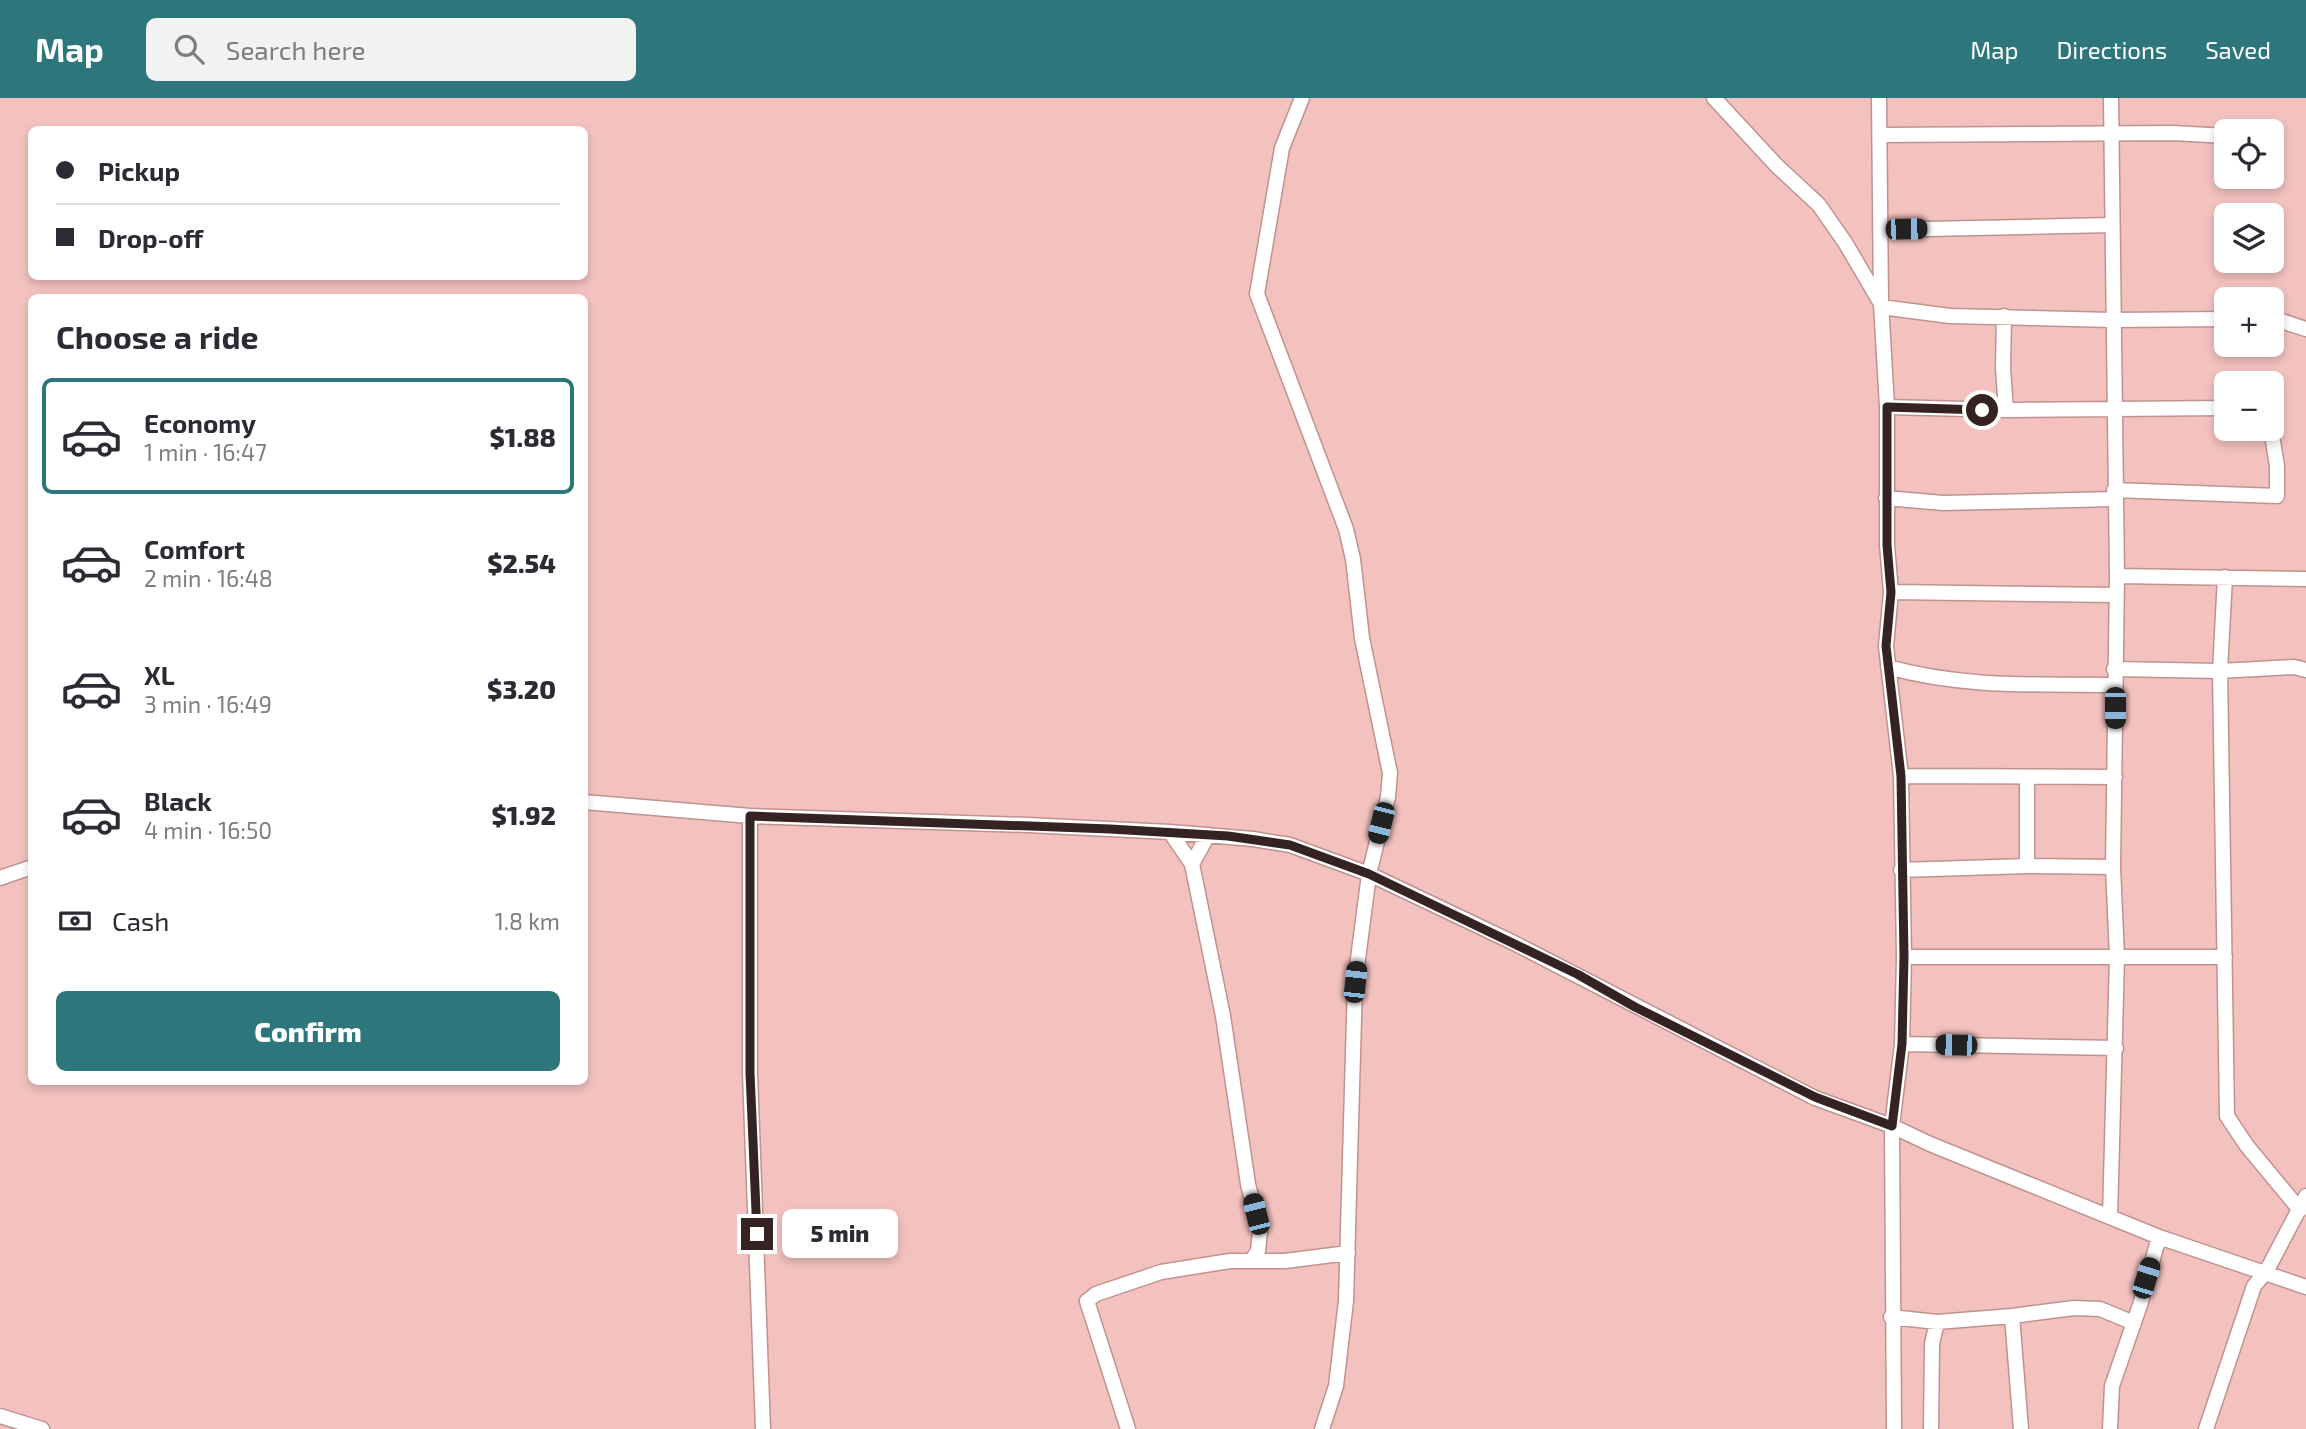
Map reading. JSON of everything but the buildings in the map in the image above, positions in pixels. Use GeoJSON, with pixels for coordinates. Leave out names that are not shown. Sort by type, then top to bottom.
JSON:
{"type":"FeatureCollection","features":[{"type":"Feature","properties":{"kind":"street"},"geometry":{"type":"LineString","coordinates":[[1302,98],[1282,148],[1257,294],[1340,510],[1353,559],[1362,638],[1390,773],[1388,797],[1369,874],[1355,982],[1346,1301],[1337,1376],[1322,1429]]}},
{"type":"Feature","properties":{"kind":"street"},"geometry":{"type":"LineString","coordinates":[[1714,98],[1777,166],[1819,205],[1846,244],[1881,305]]}},
{"type":"Feature","properties":{"kind":"street"},"geometry":{"type":"LineString","coordinates":[[1880,98],[1881,305],[1887,407],[1886,498],[1891,592],[1886,646],[1901,776],[1904,957],[1902,1044],[1892,1126],[1894,1257],[1891,1317],[1894,1429]]}},
{"type":"Feature","properties":{"kind":"street"},"geometry":{"type":"LineString","coordinates":[[2110,1217],[2116,1048],[2113,867],[2117,576],[2110,225],[2111,98]]}},
{"type":"Feature","properties":{"kind":"street"},"geometry":{"type":"LineString","coordinates":[[1881,135],[2173,133],[2214,135]]}},
{"type":"Feature","properties":{"kind":"street"},"geometry":{"type":"LineString","coordinates":[[1880,230],[2110,225]]}},
{"type":"Feature","properties":{"kind":"street"},"geometry":{"type":"LineString","coordinates":[[1881,305],[1950,316],[2214,319]]}},
{"type":"Feature","properties":{"kind":"street"},"geometry":{"type":"LineString","coordinates":[[2004,317],[2006,410]]}},
{"type":"Feature","properties":{"kind":"street"},"geometry":{"type":"LineString","coordinates":[[2284,322],[2306,329]]}},
{"type":"Feature","properties":{"kind":"street"},"geometry":{"type":"LineString","coordinates":[[1887,407],[2006,410],[2214,408]]}},
{"type":"Feature","properties":{"kind":"street"},"geometry":{"type":"LineString","coordinates":[[1886,498],[1943,503],[2114,494],[2277,496],[2277,466],[2273,441]]}},
{"type":"Feature","properties":{"kind":"street"},"geometry":{"type":"LineString","coordinates":[[2117,576],[2306,579]]}},
{"type":"Feature","properties":{"kind":"street"},"geometry":{"type":"LineString","coordinates":[[2225,577],[2221,671],[2227,1116],[2247,1146],[2300,1210]]}},
{"type":"Feature","properties":{"kind":"street"},"geometry":{"type":"LineString","coordinates":[[1891,592],[2116,595]]}},
{"type":"Feature","properties":{"kind":"street"},"geometry":{"type":"LineString","coordinates":[[1888,667],[1922,677],[1952,681],[2115,685]]}},
{"type":"Feature","properties":{"kind":"street"},"geometry":{"type":"LineString","coordinates":[[2114,669],[2221,671],[2294,667],[2306,670]]}},
{"type":"Feature","properties":{"kind":"street"},"geometry":{"type":"LineString","coordinates":[[1901,776],[2115,777]]}},
{"type":"Feature","properties":{"kind":"street"},"geometry":{"type":"LineString","coordinates":[[2027,778],[2027,866]]}},
{"type":"Feature","properties":{"kind":"street"},"geometry":{"type":"LineString","coordinates":[[588,803],[750,816],[1170,832],[1290,845],[1369,874],[1577,974],[1635,1007],[1815,1097],[1892,1126],[2159,1237],[2306,1287]]}},
{"type":"Feature","properties":{"kind":"street"},"geometry":{"type":"LineString","coordinates":[[750,816],[750,1073],[763,1429]]}},
{"type":"Feature","properties":{"kind":"street"},"geometry":{"type":"LineString","coordinates":[[1170,832],[1192,864],[1223,1016],[1248,1184],[1260,1232],[1258,1251],[1251,1261]]}},
{"type":"Feature","properties":{"kind":"street"},"geometry":{"type":"LineString","coordinates":[[1192,864],[1208,835]]}},
{"type":"Feature","properties":{"kind":"street"},"geometry":{"type":"LineString","coordinates":[[1901,870],[2027,866],[2113,867]]}},
{"type":"Feature","properties":{"kind":"street"},"geometry":{"type":"LineString","coordinates":[[0,878],[28,868]]}},
{"type":"Feature","properties":{"kind":"street"},"geometry":{"type":"LineString","coordinates":[[1904,957],[2225,957]]}},
{"type":"Feature","properties":{"kind":"street"},"geometry":{"type":"LineString","coordinates":[[1902,1044],[2116,1048]]}},
{"type":"Feature","properties":{"kind":"street"},"geometry":{"type":"LineString","coordinates":[[2206,1429],[2254,1286],[2266,1272],[2306,1196]]}},
{"type":"Feature","properties":{"kind":"street"},"geometry":{"type":"LineString","coordinates":[[2110,1429],[2112,1385],[2134,1323],[2159,1237]]}},
{"type":"Feature","properties":{"kind":"street"},"geometry":{"type":"LineString","coordinates":[[1128,1429],[1087,1301],[1096,1294],[1161,1272],[1230,1261],[1285,1261],[1348,1253]]}},
{"type":"Feature","properties":{"kind":"street"},"geometry":{"type":"LineString","coordinates":[[1891,1317],[1937,1322],[2012,1317],[2074,1308],[2100,1309],[2134,1323]]}},
{"type":"Feature","properties":{"kind":"street"},"geometry":{"type":"LineString","coordinates":[[2012,1317],[2021,1429]]}},
{"type":"Feature","properties":{"kind":"street"},"geometry":{"type":"LineString","coordinates":[[1931,1429],[1932,1354],[1937,1322]]}},
{"type":"Feature","properties":{"kind":"street"},"geometry":{"type":"LineString","coordinates":[[0,1416],[42,1429]]}},
{"type":"Feature","properties":{"kind":"route"},"geometry":{"type":"LineString","coordinates":[[757,1234],[750,1073],[750,816],[1170,832],[1228,836],[1290,845],[1369,874],[1577,974],[1635,1007],[1815,1097],[1892,1126],[1902,1044],[1904,957],[1901,776],[1886,646],[1891,592],[1887,545],[1887,407],[1982,410]]}}]}
